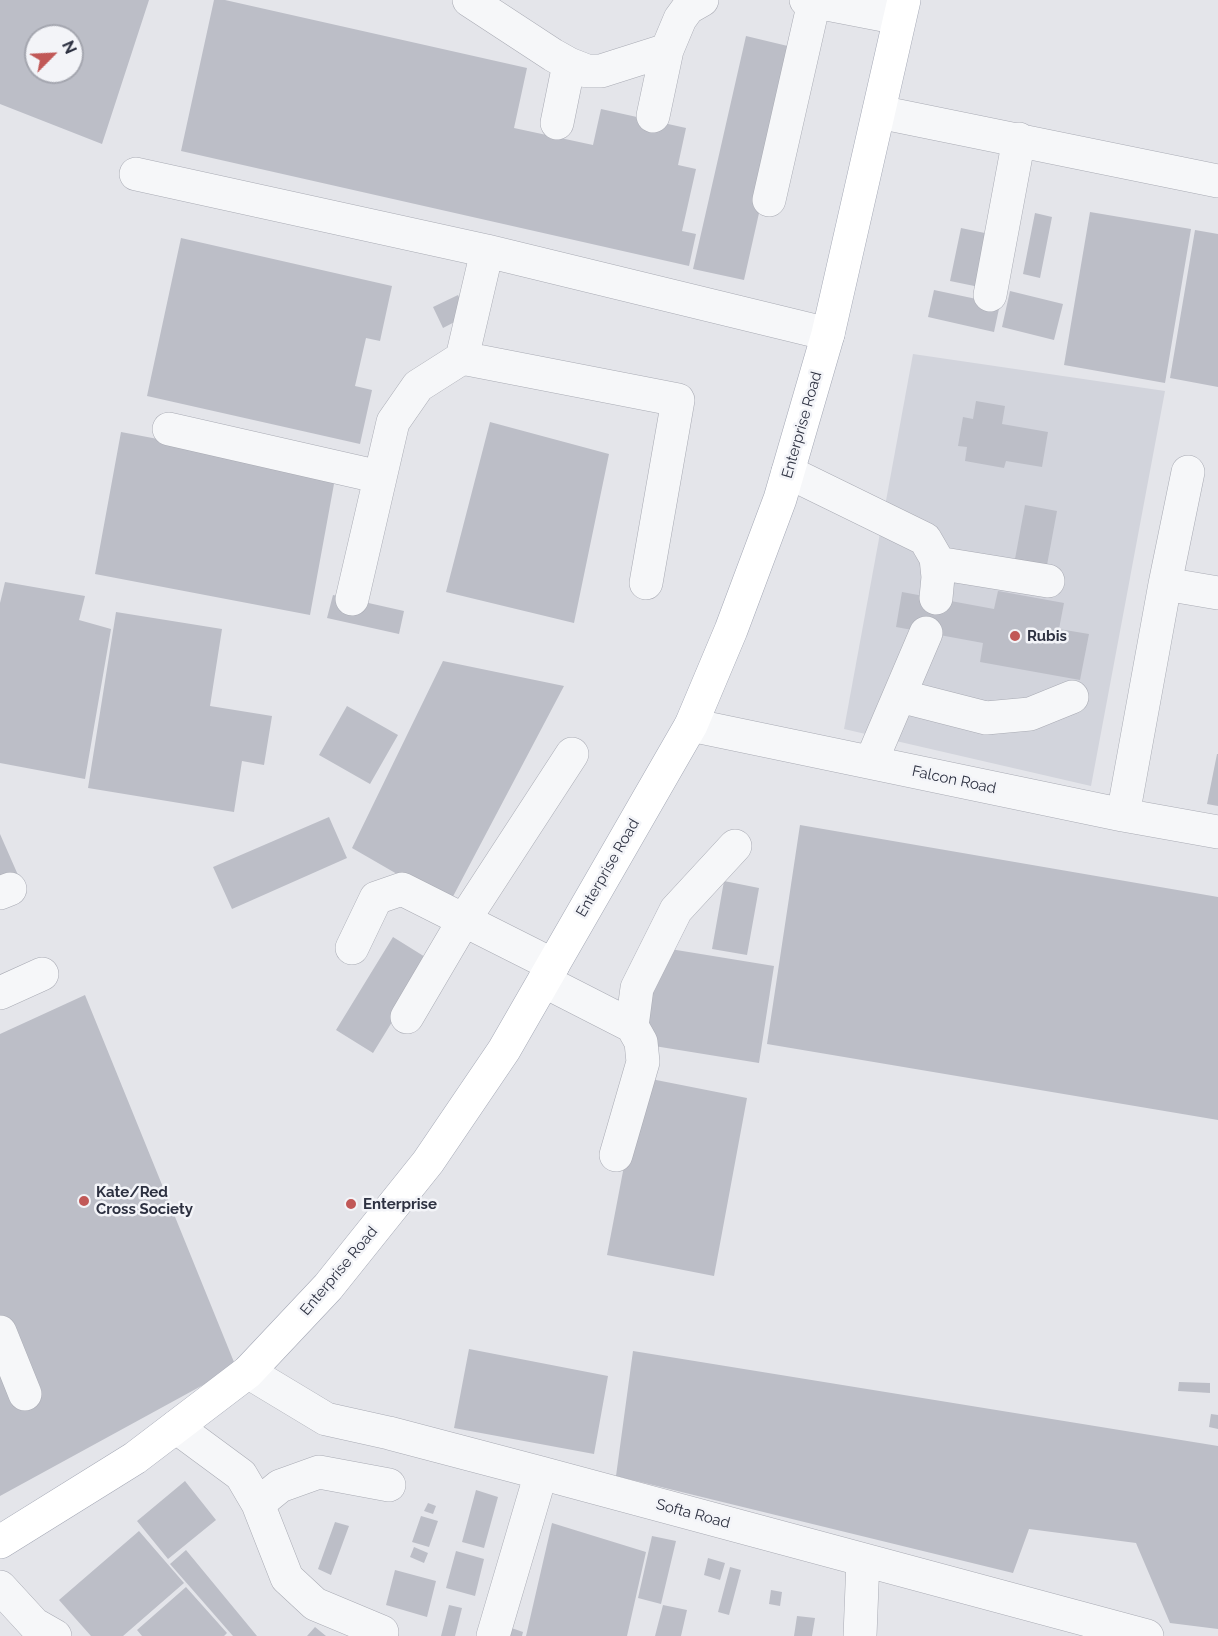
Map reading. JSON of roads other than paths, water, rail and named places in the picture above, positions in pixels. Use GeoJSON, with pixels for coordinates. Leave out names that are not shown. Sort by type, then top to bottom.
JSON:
{"type":"FeatureCollection","features":[{"type":"Feature","properties":{"kind":"main road","name":"Enterprise Road"},"geometry":{"type":"LineString","coordinates":[[0,1542],[135,1458],[248,1372],[328,1287],[428,1162],[504,1050],[691,725],[731,630],[780,500],[828,334],[901,9]]}},
{"type":"Feature","properties":{"kind":"street"},"geometry":{"type":"LineString","coordinates":[[469,0],[569,64],[587,71],[602,71],[667,50]]}},
{"type":"Feature","properties":{"kind":"street"},"geometry":{"type":"LineString","coordinates":[[653,116],[667,50],[680,19],[688,8],[702,0]]}},
{"type":"Feature","properties":{"kind":"street"},"geometry":{"type":"LineString","coordinates":[[769,200],[810,1],[901,9]]}},
{"type":"Feature","properties":{"kind":"street"},"geometry":{"type":"LineString","coordinates":[[556,123],[569,64]]}},
{"type":"Feature","properties":{"kind":"street"},"geometry":{"type":"LineString","coordinates":[[879,112],[1218,181]]}},
{"type":"Feature","properties":{"kind":"street"},"geometry":{"type":"LineString","coordinates":[[990,295],[1019,139]]}},
{"type":"Feature","properties":{"kind":"street"},"geometry":{"type":"LineString","coordinates":[[136,174],[487,251],[828,334]]}},
{"type":"Feature","properties":{"kind":"street"},"geometry":{"type":"LineString","coordinates":[[462,358],[487,251]]}},
{"type":"Feature","properties":{"kind":"street"},"geometry":{"type":"LineString","coordinates":[[352,599],[393,422],[418,386],[462,358],[678,400],[646,583]]}},
{"type":"Feature","properties":{"kind":"street"},"geometry":{"type":"LineString","coordinates":[[169,429],[380,477]]}},
{"type":"Feature","properties":{"kind":"street"},"geometry":{"type":"LineString","coordinates":[[788,471],[925,539],[936,558],[938,577],[936,598]]}},
{"type":"Feature","properties":{"kind":"street"},"geometry":{"type":"LineString","coordinates":[[1123,815],[1188,472]]}},
{"type":"Feature","properties":{"kind":"street"},"geometry":{"type":"LineString","coordinates":[[936,563],[1048,581]]}},
{"type":"Feature","properties":{"kind":"street"},"geometry":{"type":"LineString","coordinates":[[1165,584],[1218,593]]}},
{"type":"Feature","properties":{"kind":"street"},"geometry":{"type":"LineString","coordinates":[[871,762],[926,633]]}},
{"type":"Feature","properties":{"kind":"street"},"geometry":{"type":"LineString","coordinates":[[900,696],[986,718],[1030,714],[1072,697]]}},
{"type":"Feature","properties":{"kind":"street","name":"Falcon Road"},"geometry":{"type":"LineString","coordinates":[[691,725],[1123,815],[1218,832]]}},
{"type":"Feature","properties":{"kind":"street"},"geometry":{"type":"LineString","coordinates":[[407,1017],[464,920],[572,754]]}},
{"type":"Feature","properties":{"kind":"street"},"geometry":{"type":"LineString","coordinates":[[632,1026],[637,988],[676,910],[735,846]]}},
{"type":"Feature","properties":{"kind":"street"},"geometry":{"type":"LineString","coordinates":[[352,948],[376,898],[402,889],[464,920],[632,1026],[641,1042],[643,1062],[616,1155]]}},
{"type":"Feature","properties":{"kind":"street"},"geometry":{"type":"LineString","coordinates":[[0,993],[42,974]]}},
{"type":"Feature","properties":{"kind":"street"},"geometry":{"type":"LineString","coordinates":[[0,1332],[25,1394]]}},
{"type":"Feature","properties":{"kind":"street","name":"Softa Road"},"geometry":{"type":"LineString","coordinates":[[248,1372],[326,1419],[542,1473],[864,1560],[1072,1626],[1147,1636]]}},
{"type":"Feature","properties":{"kind":"street"},"geometry":{"type":"LineString","coordinates":[[176,1427],[241,1475],[258,1504],[287,1578],[315,1604],[382,1632]]}},
{"type":"Feature","properties":{"kind":"street"},"geometry":{"type":"LineString","coordinates":[[258,1504],[280,1486],[319,1472],[389,1485]]}},
{"type":"Feature","properties":{"kind":"street"},"geometry":{"type":"LineString","coordinates":[[493,1636],[542,1473]]}},
{"type":"Feature","properties":{"kind":"street"},"geometry":{"type":"LineString","coordinates":[[860,1636],[864,1560]]}},
{"type":"Feature","properties":{"kind":"street"},"geometry":{"type":"LineString","coordinates":[[0,1587],[34,1624],[55,1636]]}},
{"type":"Feature","properties":{"kind":"place","name":"Rubis"},"geometry":{"type":"Point","coordinates":[1015,636]}},
{"type":"Feature","properties":{"kind":"place","name":"Kate/Red Cross Society"},"geometry":{"type":"Point","coordinates":[84,1201]}},
{"type":"Feature","properties":{"kind":"place","name":"Enterprise"},"geometry":{"type":"Point","coordinates":[351,1204]}}]}
